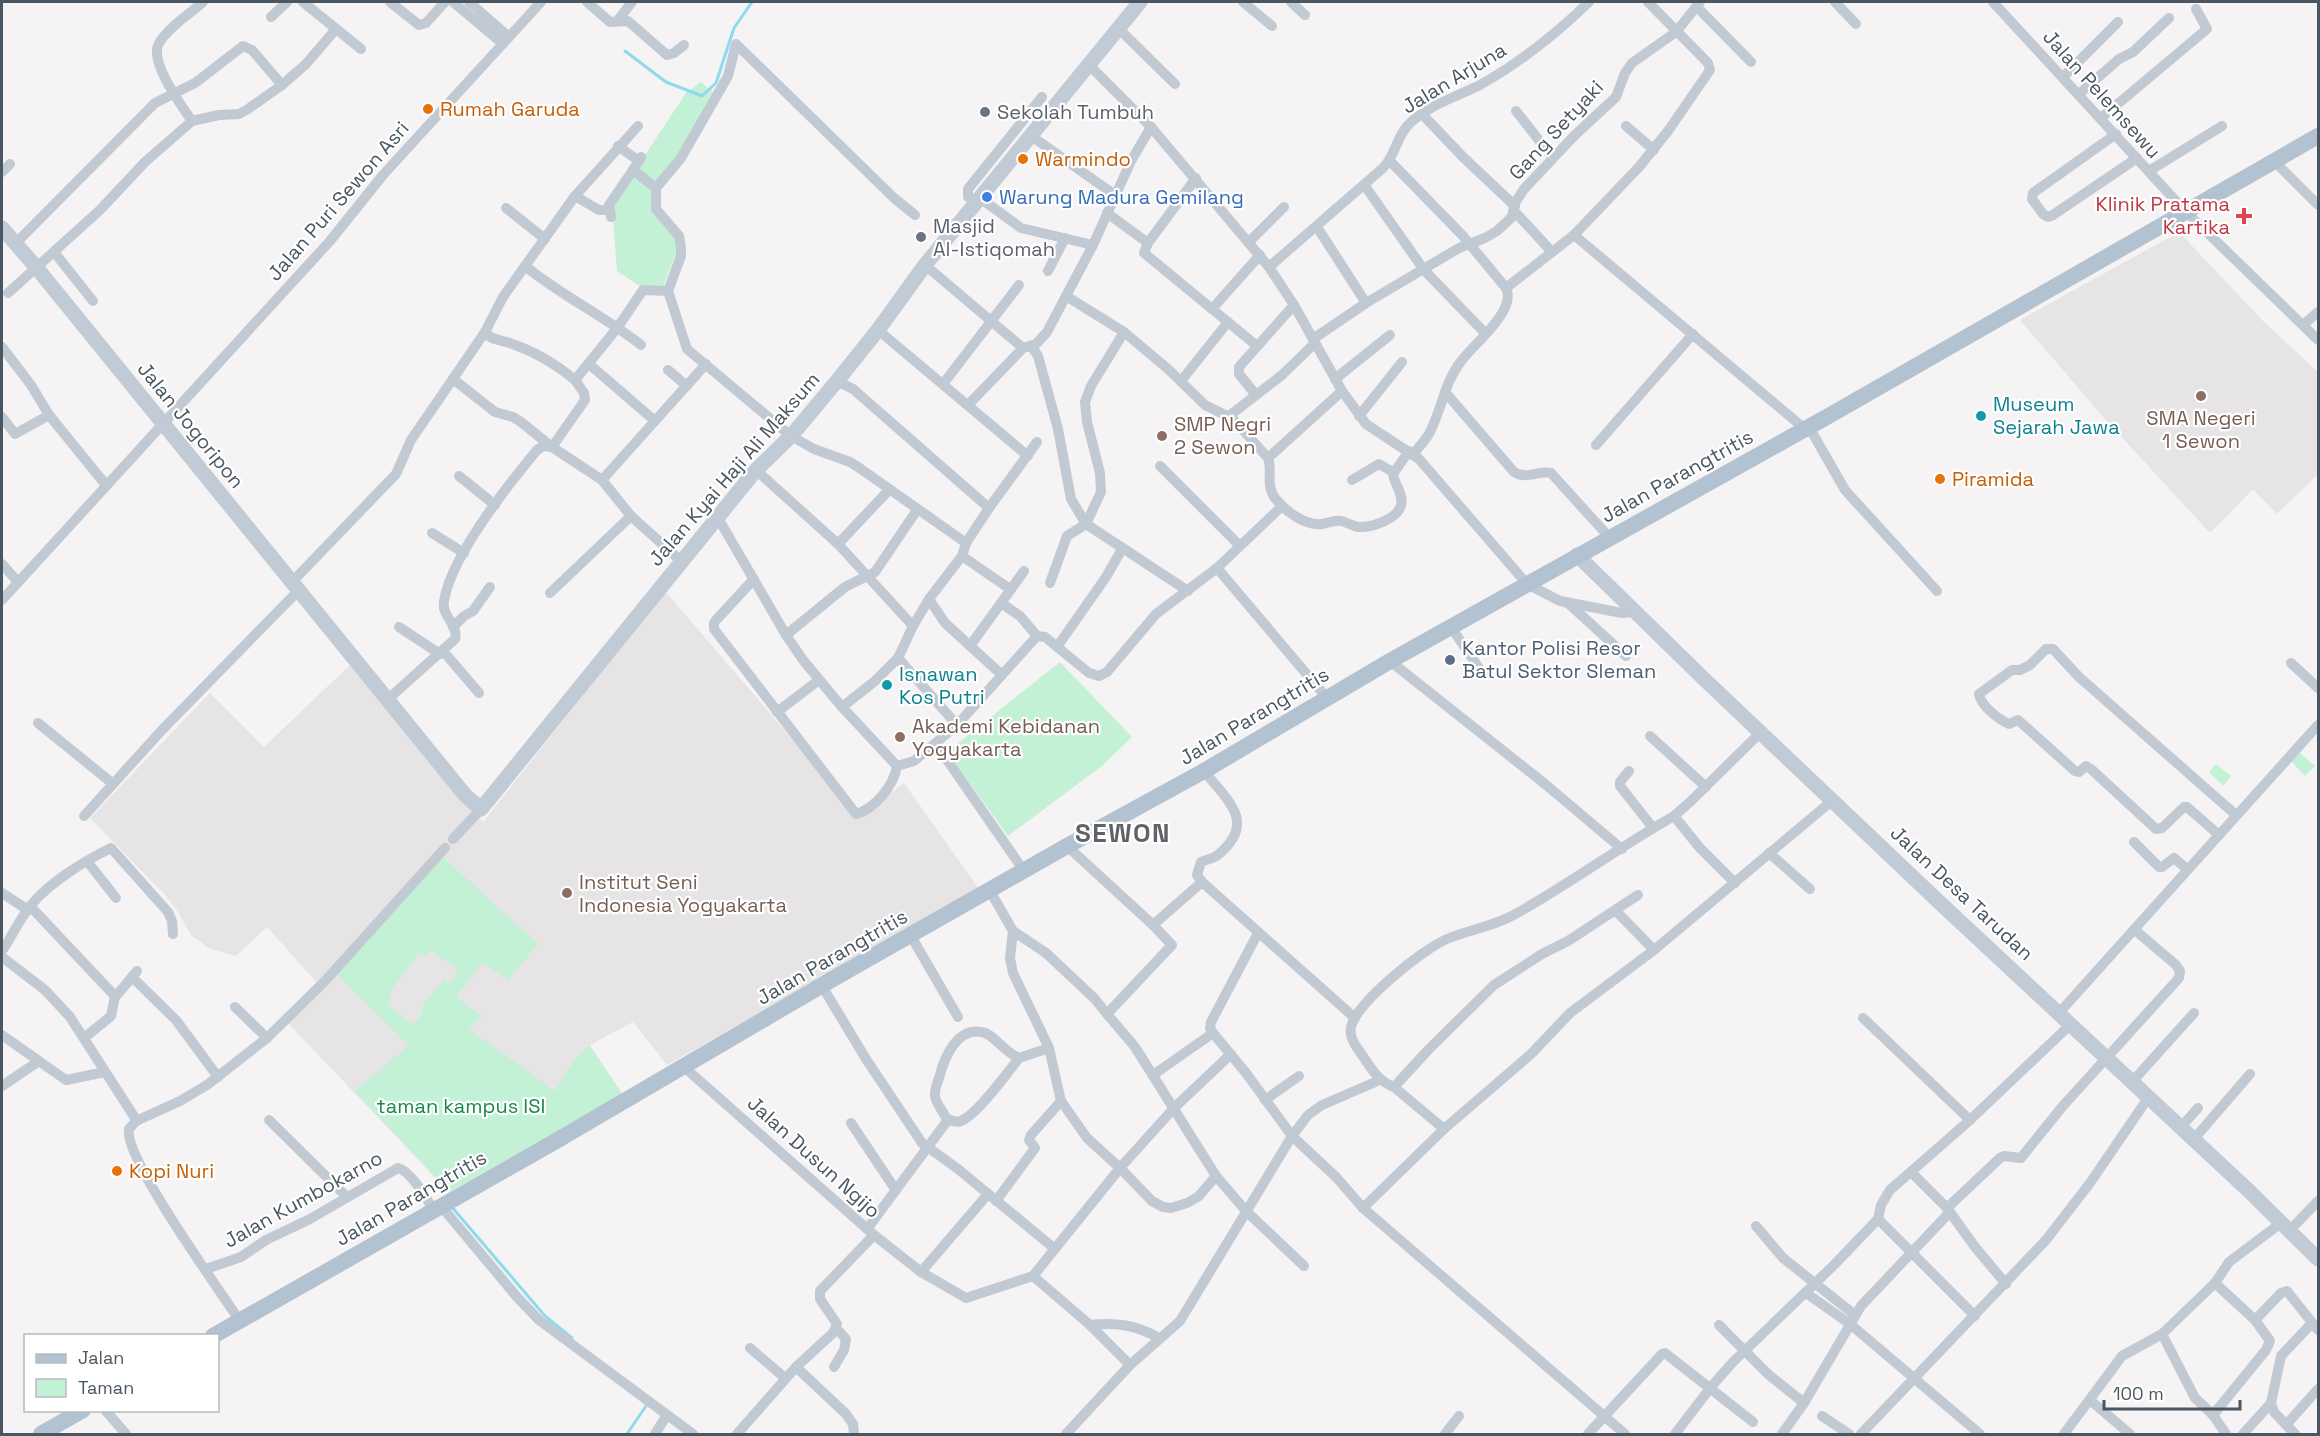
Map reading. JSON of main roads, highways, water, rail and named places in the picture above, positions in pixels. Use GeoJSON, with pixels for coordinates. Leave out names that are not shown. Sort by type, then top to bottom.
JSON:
{"type":"FeatureCollection","features":[{"type":"Feature","properties":{"kind":"main road","name":"Jalan Parangtritis"},"geometry":{"type":"LineString","coordinates":[[215,1334],[1067,846],[1204,771],[1326,697],[1807,428],[2319,136]]}},
{"type":"Feature","properties":{"kind":"main road"},"geometry":{"type":"LineString","coordinates":[[41,1434],[80,1412]]}},
{"type":"Feature","properties":{"kind":"waterway"},"geometry":{"type":"LineString","coordinates":[[625,51],[666,82],[702,96],[716,83],[734,28],[752,2]]}},
{"type":"Feature","properties":{"kind":"waterway"},"geometry":{"type":"LineString","coordinates":[[451,1206],[545,1316],[572,1338]]}},
{"type":"Feature","properties":{"kind":"waterway"},"geometry":{"type":"LineString","coordinates":[[627,1434],[648,1403]]}},
{"type":"Feature","properties":{"kind":"place","name":"Rumah Garuda"},"geometry":{"type":"Point","coordinates":[428,109]}},
{"type":"Feature","properties":{"kind":"place","name":"Sekolah Tumbuh"},"geometry":{"type":"Point","coordinates":[985,112]}},
{"type":"Feature","properties":{"kind":"place","name":"Warmindo"},"geometry":{"type":"Point","coordinates":[1023,159]}},
{"type":"Feature","properties":{"kind":"place","name":"Warung Madura Gemilang"},"geometry":{"type":"Point","coordinates":[987,197]}},
{"type":"Feature","properties":{"kind":"place","name":"Klinik Pratama Kartika"},"geometry":{"type":"Point","coordinates":[2244,216]}},
{"type":"Feature","properties":{"kind":"place","name":"Masjid Al-Istiqomah"},"geometry":{"type":"Point","coordinates":[921,237]}},
{"type":"Feature","properties":{"kind":"place","name":"SMA Negeri 1 Sewon"},"geometry":{"type":"Point","coordinates":[2201,396]}},
{"type":"Feature","properties":{"kind":"place","name":"Museum Sejarah Jawa"},"geometry":{"type":"Point","coordinates":[1981,416]}},
{"type":"Feature","properties":{"kind":"place","name":"SMP Negri 2 Sewon"},"geometry":{"type":"Point","coordinates":[1162,436]}},
{"type":"Feature","properties":{"kind":"place","name":"Piramida"},"geometry":{"type":"Point","coordinates":[1940,479]}},
{"type":"Feature","properties":{"kind":"place","name":"Kantor Polisi Resor Batul Sektor Sleman"},"geometry":{"type":"Point","coordinates":[1450,660]}},
{"type":"Feature","properties":{"kind":"place","name":"Isnawan Kos Putri"},"geometry":{"type":"Point","coordinates":[887,685]}},
{"type":"Feature","properties":{"kind":"place","name":"Akademi Kebidanan Yogyakarta"},"geometry":{"type":"Point","coordinates":[900,737]}},
{"type":"Feature","properties":{"kind":"place","name":"Institut Seni Indonesia Yogyakarta"},"geometry":{"type":"Point","coordinates":[567,893]}},
{"type":"Feature","properties":{"kind":"place","name":"Kopi Nuri"},"geometry":{"type":"Point","coordinates":[117,1171]}},
{"type":"Feature","properties":{"kind":"district","name":"SEWON"},"geometry":{"type":"Point","coordinates":[1123,833]}},
{"type":"Feature","properties":{"kind":"park label","name":"taman kampus ISI"},"geometry":{"type":"Point","coordinates":[461,1106]}}]}
